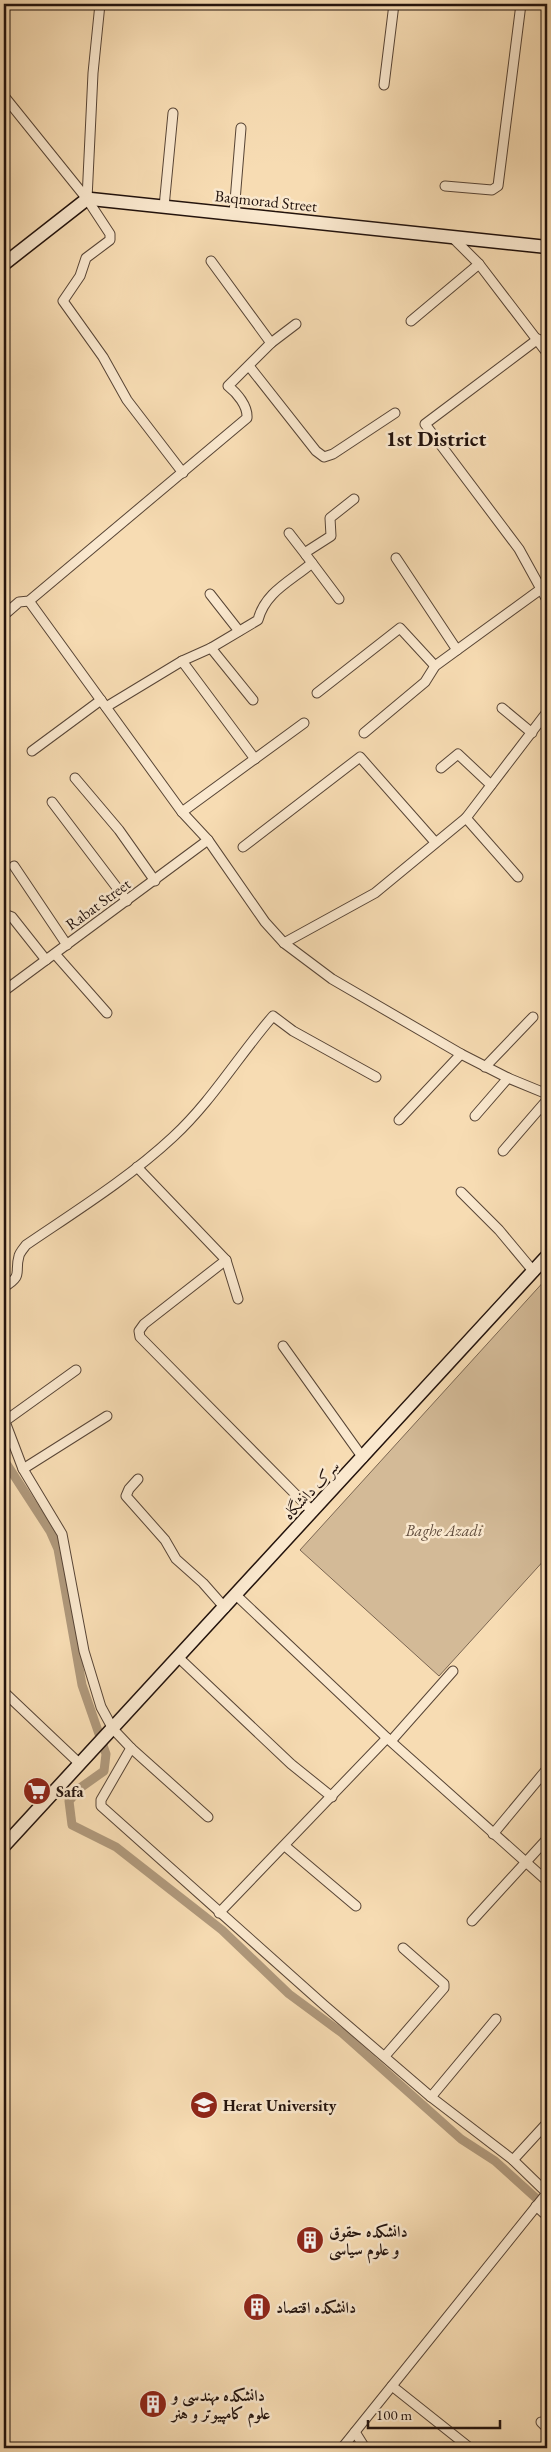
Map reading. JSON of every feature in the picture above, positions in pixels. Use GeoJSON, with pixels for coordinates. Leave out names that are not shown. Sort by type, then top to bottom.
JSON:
{"type":"FeatureCollection","features":[{"type":"Feature","properties":{"kind":"street"},"geometry":{"type":"LineString","coordinates":[[87,200],[90,120],[100,4]]}},
{"type":"Feature","properties":{"kind":"street"},"geometry":{"type":"LineString","coordinates":[[384,85],[394,4]]}},
{"type":"Feature","properties":{"kind":"street"},"geometry":{"type":"LineString","coordinates":[[445,186],[492,190],[498,186],[521,4]]}},
{"type":"Feature","properties":{"kind":"street"},"geometry":{"type":"LineString","coordinates":[[4,96],[87,200],[111,238],[86,258],[80,276],[62,302],[103,357],[127,400],[183,473]]}},
{"type":"Feature","properties":{"kind":"street"},"geometry":{"type":"LineString","coordinates":[[164,207],[174,113]]}},
{"type":"Feature","properties":{"kind":"street"},"geometry":{"type":"LineString","coordinates":[[234,213],[242,128]]}},
{"type":"Feature","properties":{"kind":"street"},"geometry":{"type":"LineString","coordinates":[[4,264],[87,200]]}},
{"type":"Feature","properties":{"kind":"street","name":"Baqmorad Street"},"geometry":{"type":"LineString","coordinates":[[87,200],[234,213],[547,247]]}},
{"type":"Feature","properties":{"kind":"street"},"geometry":{"type":"LineString","coordinates":[[452,237],[479,264],[547,353]]}},
{"type":"Feature","properties":{"kind":"street"},"geometry":{"type":"LineString","coordinates":[[211,262],[271,343]]}},
{"type":"Feature","properties":{"kind":"street"},"geometry":{"type":"LineString","coordinates":[[411,321],[479,264]]}},
{"type":"Feature","properties":{"kind":"street"},"geometry":{"type":"LineString","coordinates":[[4,616],[18,602],[29,601],[247,418],[248,412],[228,386],[271,343],[296,324]]}},
{"type":"Feature","properties":{"kind":"street"},"geometry":{"type":"LineString","coordinates":[[364,733],[425,682],[435,666],[457,650],[545,596],[519,549],[425,424],[538,339]]}},
{"type":"Feature","properties":{"kind":"street"},"geometry":{"type":"LineString","coordinates":[[249,366],[316,452],[324,457],[333,454],[395,413]]}},
{"type":"Feature","properties":{"kind":"street"},"geometry":{"type":"LineString","coordinates":[[306,555],[308,549],[331,536],[330,518],[354,499]]}},
{"type":"Feature","properties":{"kind":"street"},"geometry":{"type":"LineString","coordinates":[[289,533],[339,599]]}},
{"type":"Feature","properties":{"kind":"street"},"geometry":{"type":"LineString","coordinates":[[396,558],[457,650]]}},
{"type":"Feature","properties":{"kind":"street"},"geometry":{"type":"LineString","coordinates":[[32,751],[104,703],[182,661],[211,648],[258,620],[261,606],[271,594],[312,563]]}},
{"type":"Feature","properties":{"kind":"street"},"geometry":{"type":"LineString","coordinates":[[210,594],[238,631]]}},
{"type":"Feature","properties":{"kind":"street"},"geometry":{"type":"LineString","coordinates":[[29,601],[182,812],[208,840],[265,922],[284,942],[332,979],[461,1054],[508,1078],[547,1094]]}},
{"type":"Feature","properties":{"kind":"street"},"geometry":{"type":"LineString","coordinates":[[317,693],[400,628],[435,666]]}},
{"type":"Feature","properties":{"kind":"street"},"geometry":{"type":"LineString","coordinates":[[211,648],[253,700]]}},
{"type":"Feature","properties":{"kind":"street"},"geometry":{"type":"LineString","coordinates":[[182,661],[255,759]]}},
{"type":"Feature","properties":{"kind":"street"},"geometry":{"type":"LineString","coordinates":[[502,708],[532,733]]}},
{"type":"Feature","properties":{"kind":"street"},"geometry":{"type":"LineString","coordinates":[[284,942],[375,893],[466,818],[547,712]]}},
{"type":"Feature","properties":{"kind":"street"},"geometry":{"type":"LineString","coordinates":[[182,812],[304,723]]}},
{"type":"Feature","properties":{"kind":"street"},"geometry":{"type":"LineString","coordinates":[[441,768],[458,754],[492,784]]}},
{"type":"Feature","properties":{"kind":"street"},"geometry":{"type":"LineString","coordinates":[[244,847],[360,757],[435,842]]}},
{"type":"Feature","properties":{"kind":"street"},"geometry":{"type":"LineString","coordinates":[[75,778],[119,830],[155,881]]}},
{"type":"Feature","properties":{"kind":"street"},"geometry":{"type":"LineString","coordinates":[[52,802],[127,901]]}},
{"type":"Feature","properties":{"kind":"street"},"geometry":{"type":"LineString","coordinates":[[466,818],[518,877]]}},
{"type":"Feature","properties":{"kind":"street","name":"Rabat Street"},"geometry":{"type":"LineString","coordinates":[[4,991],[208,840]]}},
{"type":"Feature","properties":{"kind":"street"},"geometry":{"type":"LineString","coordinates":[[14,866],[67,945]]}},
{"type":"Feature","properties":{"kind":"street"},"geometry":{"type":"LineString","coordinates":[[4,914],[12,917],[46,960]]}},
{"type":"Feature","properties":{"kind":"street"},"geometry":{"type":"LineString","coordinates":[[55,954],[107,1012]]}},
{"type":"Feature","properties":{"kind":"street"},"geometry":{"type":"LineString","coordinates":[[4,1287],[18,1275],[19,1256],[26,1245],[137,1167],[174,1136],[206,1102],[273,1016],[293,1031],[376,1077]]}},
{"type":"Feature","properties":{"kind":"street"},"geometry":{"type":"LineString","coordinates":[[485,1066],[533,1017]]}},
{"type":"Feature","properties":{"kind":"street"},"geometry":{"type":"LineString","coordinates":[[398,1120],[461,1054]]}},
{"type":"Feature","properties":{"kind":"street"},"geometry":{"type":"LineString","coordinates":[[475,1116],[508,1078]]}},
{"type":"Feature","properties":{"kind":"street"},"geometry":{"type":"LineString","coordinates":[[503,1150],[547,1100]]}},
{"type":"Feature","properties":{"kind":"street"},"geometry":{"type":"LineString","coordinates":[[137,1167],[226,1260],[238,1299]]}},
{"type":"Feature","properties":{"kind":"street"},"geometry":{"type":"LineString","coordinates":[[461,1192],[500,1230],[534,1272]]}},
{"type":"Feature","properties":{"kind":"street","name":"سرک دانشگاه"},"geometry":{"type":"LineString","coordinates":[[4,1846],[237,1596],[547,1256]]}},
{"type":"Feature","properties":{"kind":"street"},"geometry":{"type":"LineString","coordinates":[[226,1260],[144,1324],[139,1331],[140,1337],[313,1512]]}},
{"type":"Feature","properties":{"kind":"street"},"geometry":{"type":"LineString","coordinates":[[283,1346],[363,1458]]}},
{"type":"Feature","properties":{"kind":"street"},"geometry":{"type":"LineString","coordinates":[[76,1370],[4,1420],[23,1469],[62,1534],[89,1670],[101,1707],[105,1736],[131,1748],[208,1817]]}},
{"type":"Feature","properties":{"kind":"street"},"geometry":{"type":"LineString","coordinates":[[23,1469],[107,1416]]}},
{"type":"Feature","properties":{"kind":"street"},"geometry":{"type":"LineString","coordinates":[[138,1479],[129,1489],[126,1496],[165,1540],[176,1559],[203,1583],[225,1608]]}},
{"type":"Feature","properties":{"kind":"street"},"geometry":{"type":"LineString","coordinates":[[237,1596],[389,1740],[547,1881]]}},
{"type":"Feature","properties":{"kind":"street"},"geometry":{"type":"LineString","coordinates":[[179,1658],[291,1764],[332,1797]]}},
{"type":"Feature","properties":{"kind":"street"},"geometry":{"type":"LineString","coordinates":[[219,1914],[389,1740],[453,1671]]}},
{"type":"Feature","properties":{"kind":"street"},"geometry":{"type":"LineString","coordinates":[[4,1692],[80,1764]]}},
{"type":"Feature","properties":{"kind":"street"},"geometry":{"type":"LineString","coordinates":[[131,1748],[101,1800],[102,1806],[219,1914],[385,2056],[431,2098],[513,2160],[546,2194],[342,2448]]}},
{"type":"Feature","properties":{"kind":"street"},"geometry":{"type":"LineString","coordinates":[[493,1834],[547,1769]]}},
{"type":"Feature","properties":{"kind":"street"},"geometry":{"type":"LineString","coordinates":[[472,1921],[547,1839]]}},
{"type":"Feature","properties":{"kind":"street"},"geometry":{"type":"LineString","coordinates":[[285,1846],[356,1906]]}},
{"type":"Feature","properties":{"kind":"street"},"geometry":{"type":"LineString","coordinates":[[385,2056],[444,1988],[444,1984],[403,1948]]}},
{"type":"Feature","properties":{"kind":"street"},"geometry":{"type":"LineString","coordinates":[[431,2098],[496,2019]]}},
{"type":"Feature","properties":{"kind":"street"},"geometry":{"type":"LineString","coordinates":[[513,2160],[547,2123]]}},
{"type":"Feature","properties":{"kind":"street"},"geometry":{"type":"LineString","coordinates":[[536,2206],[547,2216]]}},
{"type":"Feature","properties":{"kind":"street"},"geometry":{"type":"LineString","coordinates":[[392,2386],[470,2448]]}},
{"type":"Feature","properties":{"kind":"street"},"geometry":{"type":"LineString","coordinates":[[355,2432],[365,2448]]}},
{"type":"Feature","properties":{"kind":"green space","name":"Baghe Azadi"},"geometry":{"type":"Polygon","coordinates":[[[547,1278],[547,1557],[439,1676],[300,1550],[547,1278]]]}},
{"type":"Feature","properties":{"kind":"waterway"},"geometry":{"type":"LineString","coordinates":[[4,1460],[50,1531],[58,1549],[82,1685],[106,1754],[104,1771],[80,1788],[69,1801],[72,1825],[116,1847],[222,1930],[289,1994],[342,2033],[461,2139],[495,2161],[547,2208]]}},
{"type":"Feature","properties":{"kind":"place","name":"Safa"},"geometry":{"type":"Point","coordinates":[37,1791]}},
{"type":"Feature","properties":{"kind":"place","name":"Herat University"},"geometry":{"type":"Point","coordinates":[204,2105]}},
{"type":"Feature","properties":{"kind":"place","name":"دانشکده حقوق و علوم سیاسی"},"geometry":{"type":"Point","coordinates":[310,2240]}},
{"type":"Feature","properties":{"kind":"place","name":"دانشکده اقتصاد"},"geometry":{"type":"Point","coordinates":[257,2307]}},
{"type":"Feature","properties":{"kind":"place","name":"دانشکده مهندسی و علوم کامپیوتر و هنر"},"geometry":{"type":"Point","coordinates":[153,2404]}},
{"type":"Feature","properties":{"kind":"district","name":"1st District"},"geometry":{"type":"Point","coordinates":[436,438]}}]}
